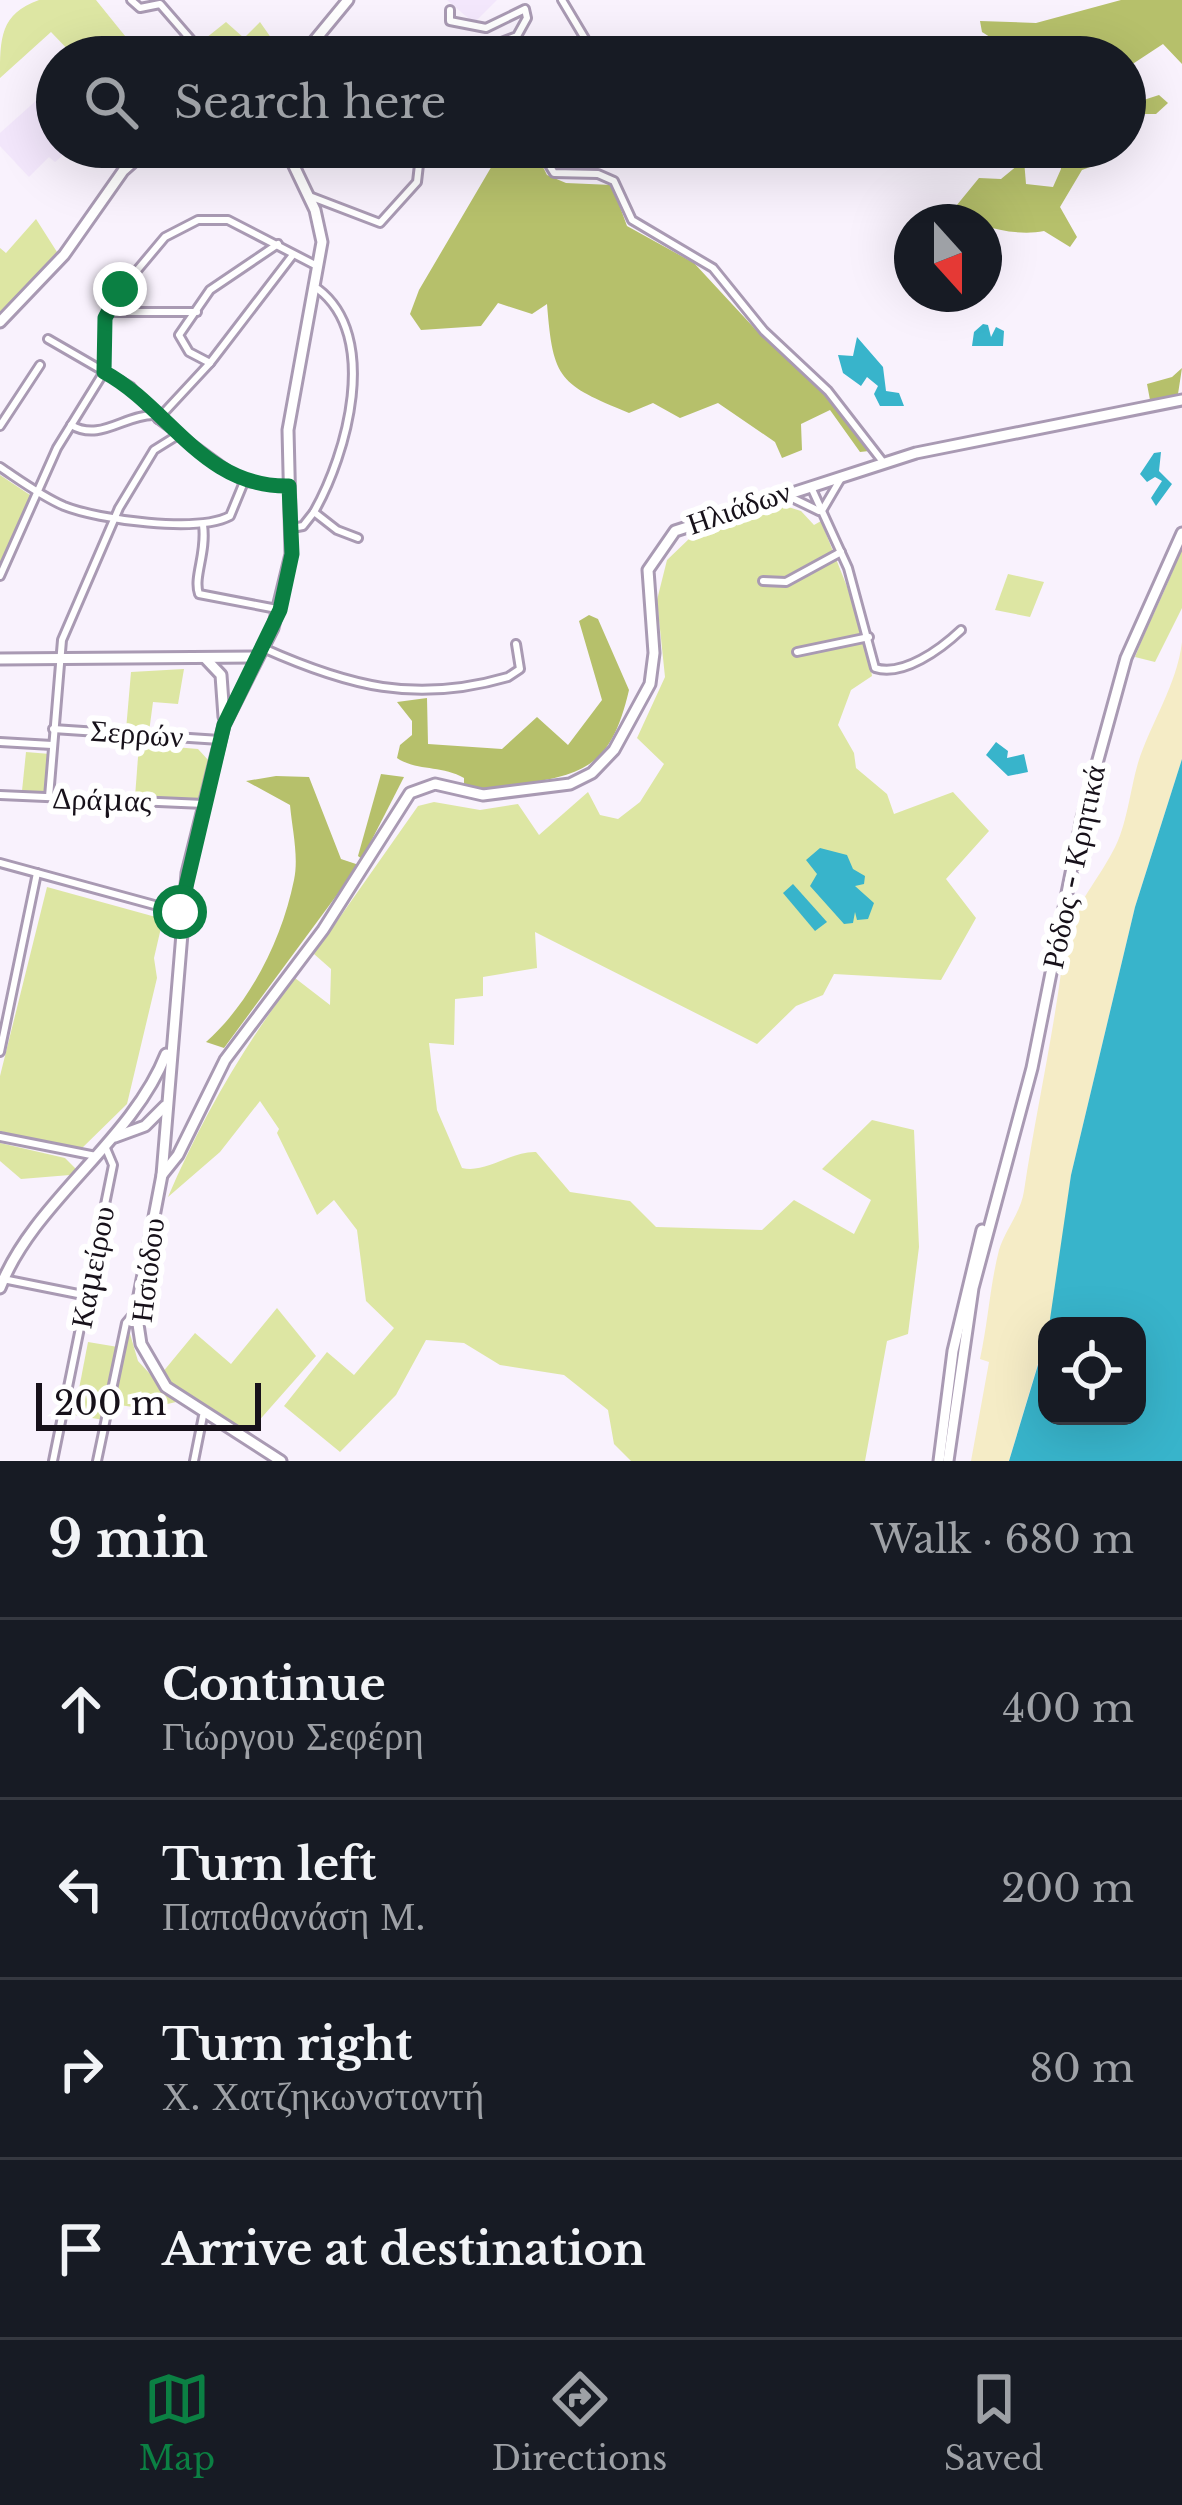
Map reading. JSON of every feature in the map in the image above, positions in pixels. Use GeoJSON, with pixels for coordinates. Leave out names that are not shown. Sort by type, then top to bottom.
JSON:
{"type":"FeatureCollection","features":[{"type":"Feature","properties":{"kind":"main road"},"geometry":{"type":"LineString","coordinates":[[319,36],[349,0]]}},
{"type":"Feature","properties":{"kind":"main road"},"geometry":{"type":"LineString","coordinates":[[0,322],[64,255],[126,168]]}},
{"type":"Feature","properties":{"kind":"main road"},"geometry":{"type":"LineString","coordinates":[[224,725],[280,610],[292,528],[290,413],[321,267],[322,233],[295,168]]}},
{"type":"Feature","properties":{"kind":"main road","name":"Ηλιάδων"},"geometry":{"type":"LineString","coordinates":[[162,1175],[178,1155],[225,1060],[381,845],[403,800],[435,784],[483,795],[570,784],[592,773],[627,731],[650,684],[654,653],[646,582],[656,550],[695,521],[883,462],[1182,400]]}},
{"type":"Feature","properties":{"kind":"main road","name":"Ρόδος - Κρητικά"},"geometry":{"type":"LineString","coordinates":[[991,1209],[1032,1068],[1075,850],[1106,728],[1126,658],[1182,533]]}},
{"type":"Feature","properties":{"kind":"main road"},"geometry":{"type":"LineString","coordinates":[[0,659],[205,658],[260,653]]}},
{"type":"Feature","properties":{"kind":"main road"},"geometry":{"type":"LineString","coordinates":[[205,658],[224,681],[224,725]]}},
{"type":"Feature","properties":{"kind":"main road","name":"Ησιόδου"},"geometry":{"type":"LineString","coordinates":[[224,725],[180,912],[162,1175],[136,1311],[141,1344],[166,1387],[203,1416],[281,1461]]}},
{"type":"Feature","properties":{"kind":"main road"},"geometry":{"type":"LineString","coordinates":[[1,1282],[145,1094],[170,1041]]}},
{"type":"Feature","properties":{"kind":"main road"},"geometry":{"type":"LineString","coordinates":[[107,1143],[138,1129],[165,1106],[159,1094],[145,1094]]}},
{"type":"Feature","properties":{"kind":"main road"},"geometry":{"type":"LineString","coordinates":[[129,1113],[130,1125],[154,1136],[163,1157],[178,1155]]}},
{"type":"Feature","properties":{"kind":"main road"},"geometry":{"type":"LineString","coordinates":[[944,1461],[991,1209]]}},
{"type":"Feature","properties":{"kind":"main road"},"geometry":{"type":"LineString","coordinates":[[944,1461],[944,1416],[970,1268],[991,1209]]}},
{"type":"Feature","properties":{"kind":"street"},"geometry":{"type":"LineString","coordinates":[[131,0],[140,8],[160,4],[188,36]]}},
{"type":"Feature","properties":{"kind":"street"},"geometry":{"type":"LineString","coordinates":[[562,0],[583,36]]}},
{"type":"Feature","properties":{"kind":"street"},"geometry":{"type":"LineString","coordinates":[[450,10],[451,21],[486,28],[525,9],[527,18],[517,36]]}},
{"type":"Feature","properties":{"kind":"street"},"geometry":{"type":"LineString","coordinates":[[309,197],[380,223],[417,182],[419,168]]}},
{"type":"Feature","properties":{"kind":"street"},"geometry":{"type":"LineString","coordinates":[[551,168],[554,173],[598,174],[614,181],[638,226],[713,268],[764,331],[828,391],[883,462]]}},
{"type":"Feature","properties":{"kind":"street"},"geometry":{"type":"LineString","coordinates":[[0,576],[70,424],[104,372],[107,312],[120,289],[176,229],[198,220],[228,220],[321,267]]}},
{"type":"Feature","properties":{"kind":"street"},"geometry":{"type":"LineString","coordinates":[[210,363],[189,352],[179,335],[210,290],[278,244]]}},
{"type":"Feature","properties":{"kind":"street"},"geometry":{"type":"LineString","coordinates":[[70,424],[86,432],[155,417],[210,363],[293,255]]}},
{"type":"Feature","properties":{"kind":"street"},"geometry":{"type":"LineString","coordinates":[[292,528],[303,526],[314,512],[335,462],[357,367],[348,330],[317,289]]}},
{"type":"Feature","properties":{"kind":"street"},"geometry":{"type":"LineString","coordinates":[[107,312],[197,312]]}},
{"type":"Feature","properties":{"kind":"street"},"geometry":{"type":"LineString","coordinates":[[48,339],[131,387],[155,417],[244,482],[289,486]]}},
{"type":"Feature","properties":{"kind":"street"},"geometry":{"type":"LineString","coordinates":[[0,426],[40,365]]}},
{"type":"Feature","properties":{"kind":"street"},"geometry":{"type":"LineString","coordinates":[[49,797],[58,659],[116,517],[154,450],[178,435]]}},
{"type":"Feature","properties":{"kind":"street"},"geometry":{"type":"LineString","coordinates":[[0,467],[81,512],[203,525],[230,516],[244,492],[244,482]]}},
{"type":"Feature","properties":{"kind":"street"},"geometry":{"type":"LineString","coordinates":[[822,513],[828,494],[848,472]]}},
{"type":"Feature","properties":{"kind":"street"},"geometry":{"type":"LineString","coordinates":[[810,484],[841,552],[874,668],[881,671],[919,660],[961,630]]}},
{"type":"Feature","properties":{"kind":"street"},"geometry":{"type":"LineString","coordinates":[[782,493],[822,513]]}},
{"type":"Feature","properties":{"kind":"street"},"geometry":{"type":"LineString","coordinates":[[314,512],[337,530],[358,538]]}},
{"type":"Feature","properties":{"kind":"street"},"geometry":{"type":"LineString","coordinates":[[203,525],[207,549],[195,580],[199,594],[280,610]]}},
{"type":"Feature","properties":{"kind":"street"},"geometry":{"type":"LineString","coordinates":[[763,581],[786,582],[841,552]]}},
{"type":"Feature","properties":{"kind":"street"},"geometry":{"type":"LineString","coordinates":[[797,652],[868,637]]}},
{"type":"Feature","properties":{"kind":"street"},"geometry":{"type":"LineString","coordinates":[[260,653],[340,680],[402,692],[508,677],[520,669],[516,644]]}},
{"type":"Feature","properties":{"kind":"street","name":"Σερρών"},"geometry":{"type":"LineString","coordinates":[[53,729],[220,740]]}},
{"type":"Feature","properties":{"kind":"street"},"geometry":{"type":"LineString","coordinates":[[0,742],[52,745]]}},
{"type":"Feature","properties":{"kind":"street","name":"Δράμας"},"geometry":{"type":"LineString","coordinates":[[0,795],[204,804]]}},
{"type":"Feature","properties":{"kind":"street"},"geometry":{"type":"LineString","coordinates":[[0,863],[180,912]]}},
{"type":"Feature","properties":{"kind":"street"},"geometry":{"type":"LineString","coordinates":[[0,1052],[38,873]]}},
{"type":"Feature","properties":{"kind":"street"},"geometry":{"type":"LineString","coordinates":[[0,1137],[95,1156]]}},
{"type":"Feature","properties":{"kind":"street","name":"Καμείρου"},"geometry":{"type":"LineString","coordinates":[[53,1461],[113,1165],[107,1143]]}},
{"type":"Feature","properties":{"kind":"street"},"geometry":{"type":"LineString","coordinates":[[1,1282],[88,1296]]}},
{"type":"Feature","properties":{"kind":"street"},"geometry":{"type":"LineString","coordinates":[[97,1461],[126,1323],[136,1311]]}},
{"type":"Feature","properties":{"kind":"street"},"geometry":{"type":"LineString","coordinates":[[194,1461],[203,1416]]}},
{"type":"Feature","properties":{"kind":"shaded area"},"geometry":{"type":"Polygon","coordinates":[[[447,0],[497,0],[474,23],[447,0]]]}},
{"type":"Feature","properties":{"kind":"shaded area"},"geometry":{"type":"Polygon","coordinates":[[[36,101],[38,168],[29,177],[0,146],[0,133],[36,101]]]}},
{"type":"Feature","properties":{"kind":"green space"},"geometry":{"type":"Polygon","coordinates":[[[39,0],[96,0],[125,36],[55,36],[51,32],[36,36],[36,46],[0,78],[5,29],[26,6],[39,0]]]}},
{"type":"Feature","properties":{"kind":"green space"},"geometry":{"type":"Polygon","coordinates":[[[1121,0],[1182,0],[1182,64],[1163,44],[1146,55],[1146,36],[988,36],[980,21],[1036,23],[1121,0]]]}},
{"type":"Feature","properties":{"kind":"green space"},"geometry":{"type":"Polygon","coordinates":[[[226,22],[242,36],[208,36],[226,22]]]}},
{"type":"Feature","properties":{"kind":"green space"},"geometry":{"type":"Polygon","coordinates":[[[260,22],[270,36],[246,36],[260,22]]]}},
{"type":"Feature","properties":{"kind":"green space"},"geometry":{"type":"Polygon","coordinates":[[[1159,95],[1168,103],[1156,114],[1146,114],[1146,99],[1159,95]]]}},
{"type":"Feature","properties":{"kind":"green space"},"geometry":{"type":"Polygon","coordinates":[[[491,168],[544,168],[547,175],[566,183],[612,185],[627,226],[694,263],[757,331],[826,389],[878,450],[860,452],[830,410],[801,424],[802,450],[782,458],[775,442],[718,403],[680,418],[653,403],[629,413],[588,395],[564,376],[553,349],[547,304],[532,314],[498,303],[481,326],[421,330],[410,314],[419,290],[491,168]]]}},
{"type":"Feature","properties":{"kind":"green space"},"geometry":{"type":"Polygon","coordinates":[[[1014,168],[1025,168],[1026,184],[1053,187],[1061,168],[1087,168],[1060,207],[1077,237],[1070,247],[1044,231],[1002,230],[1002,204],[958,204],[979,178],[1001,179],[1014,168]]]}},
{"type":"Feature","properties":{"kind":"green space"},"geometry":{"type":"Polygon","coordinates":[[[36,219],[57,252],[0,314],[0,248],[6,253],[36,219]]]}},
{"type":"Feature","properties":{"kind":"green space"},"geometry":{"type":"Polygon","coordinates":[[[1182,368],[1178,394],[1150,400],[1147,384],[1172,377],[1182,368]]]}},
{"type":"Feature","properties":{"kind":"green space"},"geometry":{"type":"Polygon","coordinates":[[[0,475],[33,497],[0,572],[0,475]]]}},
{"type":"Feature","properties":{"kind":"green space"},"geometry":{"type":"Polygon","coordinates":[[[785,506],[801,511],[814,525],[821,521],[865,632],[872,676],[851,690],[838,725],[854,753],[856,768],[887,794],[894,814],[953,792],[989,831],[946,879],[976,918],[941,980],[834,974],[823,995],[796,1006],[757,1044],[535,932],[537,968],[483,977],[483,996],[455,999],[454,1045],[429,1043],[437,1110],[462,1168],[480,1168],[536,1152],[570,1192],[630,1201],[656,1227],[762,1230],[794,1200],[854,1234],[871,1200],[822,1169],[872,1120],[914,1130],[919,1247],[908,1334],[887,1341],[865,1461],[631,1461],[614,1444],[608,1410],[564,1375],[500,1365],[464,1343],[426,1340],[396,1395],[340,1452],[284,1406],[327,1352],[354,1375],[394,1328],[366,1301],[357,1230],[334,1200],[317,1215],[279,1129],[260,1101],[220,1152],[168,1197],[181,1167],[225,1084],[295,978],[330,1005],[331,969],[314,954],[418,806],[434,802],[480,810],[518,804],[539,835],[588,792],[600,815],[618,819],[640,802],[664,764],[637,738],[665,677],[657,600],[667,560],[691,537],[785,506]]]}},
{"type":"Feature","properties":{"kind":"green space"},"geometry":{"type":"Polygon","coordinates":[[[1182,545],[1182,608],[1155,662],[1135,657],[1172,573],[1182,545]]]}},
{"type":"Feature","properties":{"kind":"green space"},"geometry":{"type":"Polygon","coordinates":[[[1008,574],[1044,582],[1030,617],[995,610],[1008,574]]]}},
{"type":"Feature","properties":{"kind":"green space"},"geometry":{"type":"Polygon","coordinates":[[[589,615],[598,619],[629,690],[614,734],[594,761],[563,776],[478,789],[464,787],[464,778],[455,774],[397,758],[400,745],[412,735],[412,721],[397,702],[427,698],[428,744],[502,749],[537,717],[568,745],[602,700],[579,621],[589,615]]]}},
{"type":"Feature","properties":{"kind":"green space"},"geometry":{"type":"Polygon","coordinates":[[[184,669],[178,704],[153,702],[149,732],[126,730],[131,672],[184,669]]]}},
{"type":"Feature","properties":{"kind":"green space"},"geometry":{"type":"Polygon","coordinates":[[[139,744],[198,749],[209,761],[200,801],[135,797],[139,744]]]}},
{"type":"Feature","properties":{"kind":"green space"},"geometry":{"type":"Polygon","coordinates":[[[26,752],[50,754],[46,793],[22,791],[26,752]]]}},
{"type":"Feature","properties":{"kind":"green space"},"geometry":{"type":"Polygon","coordinates":[[[381,774],[404,777],[362,859],[358,856],[381,774]]]}},
{"type":"Feature","properties":{"kind":"green space"},"geometry":{"type":"Polygon","coordinates":[[[309,777],[341,859],[359,865],[224,1048],[206,1042],[237,1008],[262,968],[282,925],[294,880],[290,805],[246,781],[309,777]]]}},
{"type":"Feature","properties":{"kind":"green space"},"geometry":{"type":"Polygon","coordinates":[[[47,887],[163,919],[154,958],[157,978],[127,1104],[79,1151],[0,1131],[0,1076],[47,887]]]}},
{"type":"Feature","properties":{"kind":"green space"},"geometry":{"type":"Polygon","coordinates":[[[0,1143],[65,1158],[76,1169],[70,1175],[21,1179],[0,1161],[0,1143]]]}},
{"type":"Feature","properties":{"kind":"green space"},"geometry":{"type":"Polygon","coordinates":[[[277,1308],[316,1356],[249,1432],[180,1392],[162,1373],[195,1333],[231,1364],[277,1308]]]}},
{"type":"Feature","properties":{"kind":"green space"},"geometry":{"type":"Polygon","coordinates":[[[128,1327],[138,1361],[176,1402],[146,1409],[113,1404],[128,1327]]]}},
{"type":"Feature","properties":{"kind":"green space"},"geometry":{"type":"Polygon","coordinates":[[[88,1342],[118,1347],[104,1420],[74,1415],[88,1342]]]}},
{"type":"Feature","properties":{"kind":"sand"},"geometry":{"type":"Polygon","coordinates":[[[1182,642],[1182,759],[1135,907],[1071,1175],[1053,1313],[1038,1317],[1038,1363],[1009,1461],[971,1461],[989,1362],[980,1359],[993,1277],[1024,1191],[1067,935],[1118,841],[1138,763],[1175,673],[1182,642]]]}},
{"type":"Feature","properties":{"kind":"water"},"geometry":{"type":"Polygon","coordinates":[[[988,325],[991,337],[996,327],[1004,331],[1003,346],[972,346],[974,332],[988,325]]]}},
{"type":"Feature","properties":{"kind":"water"},"geometry":{"type":"Polygon","coordinates":[[[857,337],[883,367],[886,391],[899,393],[904,406],[880,406],[874,394],[878,386],[867,377],[861,386],[843,373],[838,355],[853,356],[857,337]]]}},
{"type":"Feature","properties":{"kind":"water"},"geometry":{"type":"Polygon","coordinates":[[[1161,452],[1159,471],[1172,484],[1156,506],[1151,498],[1162,481],[1155,477],[1147,482],[1140,474],[1154,453],[1161,452]]]}},
{"type":"Feature","properties":{"kind":"water"},"geometry":{"type":"Polygon","coordinates":[[[996,742],[1008,751],[1007,758],[1024,754],[1028,772],[1008,776],[986,755],[996,742]]]}},
{"type":"Feature","properties":{"kind":"water"},"geometry":{"type":"Polygon","coordinates":[[[1182,759],[1182,1461],[1009,1461],[1038,1365],[1038,1425],[1146,1425],[1146,1317],[1050,1317],[1071,1175],[1135,907],[1182,759]]]}},
{"type":"Feature","properties":{"kind":"water"},"geometry":{"type":"Polygon","coordinates":[[[820,848],[847,855],[853,869],[865,876],[864,884],[855,886],[874,903],[868,919],[857,920],[855,912],[853,923],[844,924],[810,886],[817,874],[806,860],[820,848]]]}},
{"type":"Feature","properties":{"kind":"water"},"geometry":{"type":"Polygon","coordinates":[[[793,884],[827,922],[815,931],[783,893],[793,884]]]}},
{"type":"Feature","properties":{"kind":"route"},"geometry":{"type":"LineString","coordinates":[[120,289],[105,318],[104,372],[131,387],[153,415],[244,482],[289,486],[292,554],[280,610],[224,725],[180,912]]}}]}
